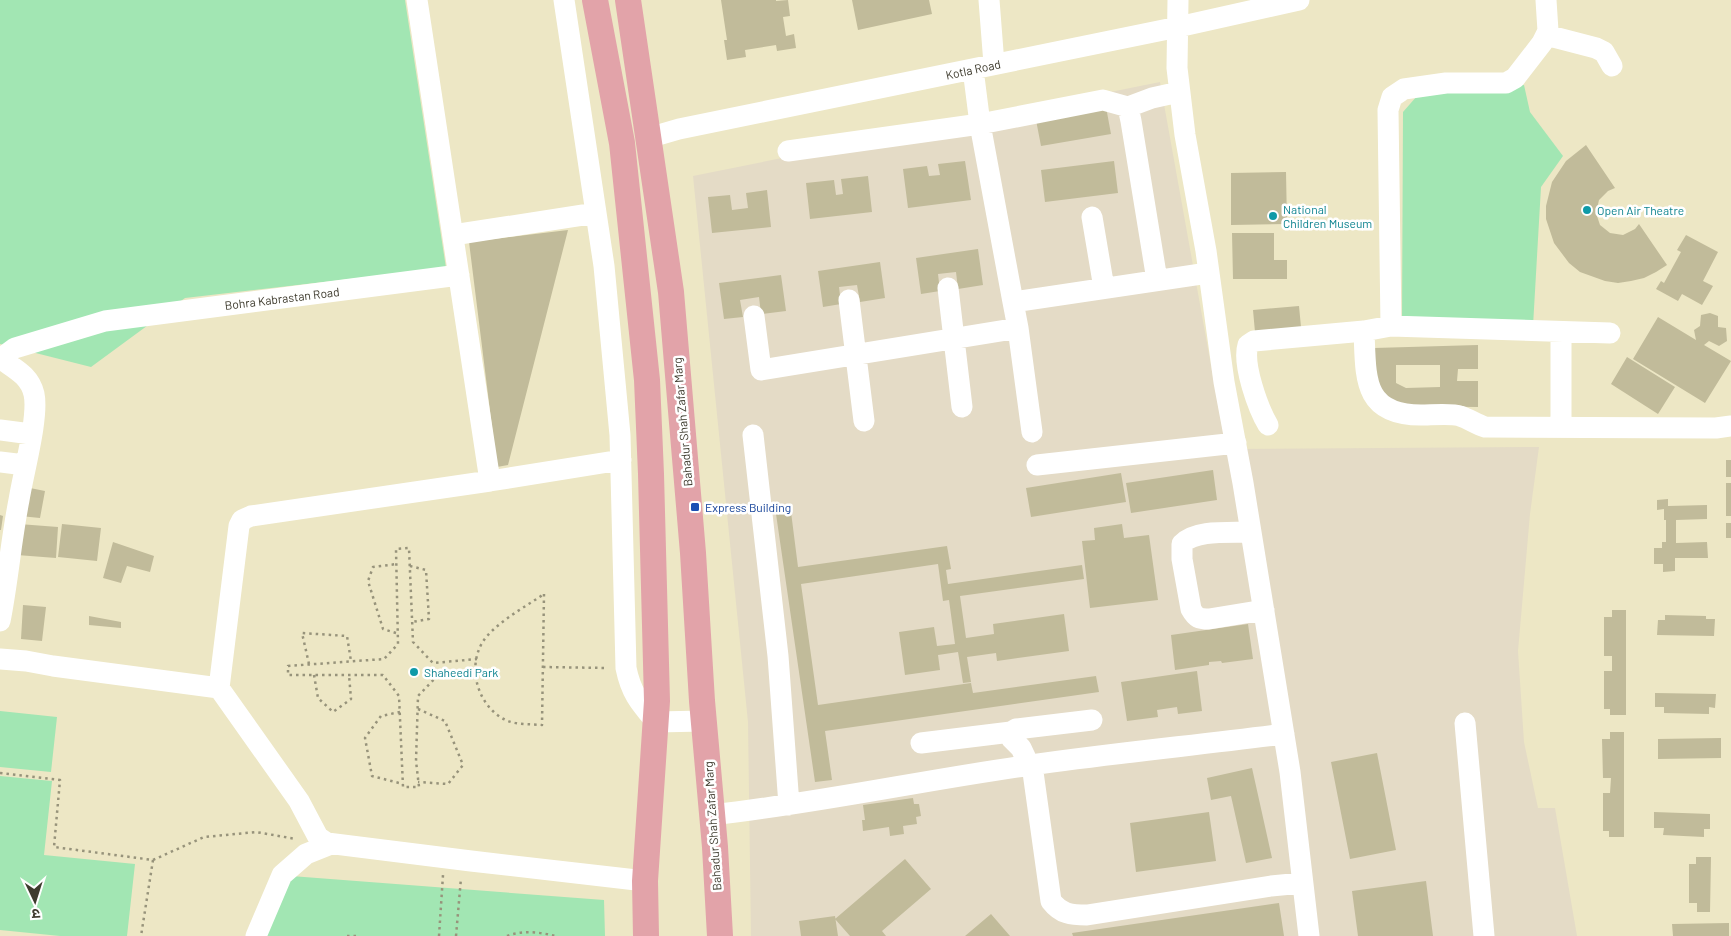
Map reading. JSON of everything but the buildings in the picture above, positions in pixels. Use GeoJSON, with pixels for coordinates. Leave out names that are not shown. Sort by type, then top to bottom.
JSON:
{"type":"FeatureCollection","features":[{"type":"Feature","properties":{"kind":"main road"},"geometry":{"type":"LineString","coordinates":[[595,0],[622,144],[647,380],[652,484],[657,700],[645,881],[646,936]]}},
{"type":"Feature","properties":{"kind":"main road","name":"Bahadur Shah Zafar Marg"},"geometry":{"type":"LineString","coordinates":[[628,0],[671,292],[693,553],[720,936]]}},
{"type":"Feature","properties":{"kind":"street"},"geometry":{"type":"LineString","coordinates":[[417,0],[490,481]]}},
{"type":"Feature","properties":{"kind":"street"},"geometry":{"type":"LineString","coordinates":[[564,0],[604,266],[621,460],[626,668],[636,698],[656,722],[704,722]]}},
{"type":"Feature","properties":{"kind":"street"},"geometry":{"type":"LineString","coordinates":[[989,0],[994,64]]}},
{"type":"Feature","properties":{"kind":"street"},"geometry":{"type":"LineString","coordinates":[[1178,0],[1179,92],[1185,135],[1224,382],[1236,443],[1290,772],[1309,936]]}},
{"type":"Feature","properties":{"kind":"street","name":"Kotla Road"},"geometry":{"type":"LineString","coordinates":[[648,138],[679,129],[1178,27],[1299,0]]}},
{"type":"Feature","properties":{"kind":"street"},"geometry":{"type":"LineString","coordinates":[[1392,326],[1388,110],[1392,97],[1404,89],[1446,82],[1506,83],[1516,78],[1530,60],[1548,30],[1546,0]]}},
{"type":"Feature","properties":{"kind":"street"},"geometry":{"type":"LineString","coordinates":[[1546,35],[1596,48],[1604,52],[1612,66]]}},
{"type":"Feature","properties":{"kind":"street"},"geometry":{"type":"LineString","coordinates":[[974,69],[980,124],[1018,328],[1032,432]]}},
{"type":"Feature","properties":{"kind":"street"},"geometry":{"type":"LineString","coordinates":[[788,151],[980,124],[1103,100],[1128,107],[1152,98],[1179,92]]}},
{"type":"Feature","properties":{"kind":"street"},"geometry":{"type":"LineString","coordinates":[[1128,107],[1157,280]]}},
{"type":"Feature","properties":{"kind":"street"},"geometry":{"type":"LineString","coordinates":[[453,235],[596,213]]}},
{"type":"Feature","properties":{"kind":"street"},"geometry":{"type":"LineString","coordinates":[[1092,218],[1104,288]]}},
{"type":"Feature","properties":{"kind":"street"},"geometry":{"type":"LineString","coordinates":[[1013,302],[1208,273]]}},
{"type":"Feature","properties":{"kind":"street","name":"Bohra Kabrastan Road"},"geometry":{"type":"LineString","coordinates":[[0,360],[15,348],[105,321],[459,276]]}},
{"type":"Feature","properties":{"kind":"street"},"geometry":{"type":"LineString","coordinates":[[948,288],[962,407]]}},
{"type":"Feature","properties":{"kind":"street"},"geometry":{"type":"LineString","coordinates":[[849,300],[864,421]]}},
{"type":"Feature","properties":{"kind":"street"},"geometry":{"type":"LineString","coordinates":[[754,316],[761,370],[856,356],[1018,328]]}},
{"type":"Feature","properties":{"kind":"street"},"geometry":{"type":"LineString","coordinates":[[1268,425],[1262,416],[1253,389],[1246,353],[1250,342],[1392,326],[1610,333]]}},
{"type":"Feature","properties":{"kind":"street"},"geometry":{"type":"LineString","coordinates":[[1364,330],[1368,384],[1382,406],[1397,413],[1459,415],[1485,427],[1716,428],[1731,426]]}},
{"type":"Feature","properties":{"kind":"street"},"geometry":{"type":"LineString","coordinates":[[1561,332],[1561,427]]}},
{"type":"Feature","properties":{"kind":"street"},"geometry":{"type":"LineString","coordinates":[[0,360],[28,378],[34,394],[35,413],[25,466],[9,501],[0,621]]}},
{"type":"Feature","properties":{"kind":"street"},"geometry":{"type":"LineString","coordinates":[[0,430],[31,434]]}},
{"type":"Feature","properties":{"kind":"street"},"geometry":{"type":"LineString","coordinates":[[753,436],[778,656],[789,805]]}},
{"type":"Feature","properties":{"kind":"street"},"geometry":{"type":"LineString","coordinates":[[1036,465],[1236,443]]}},
{"type":"Feature","properties":{"kind":"street"},"geometry":{"type":"LineString","coordinates":[[621,460],[251,516],[242,520],[239,526],[219,688],[299,801],[318,837],[322,840],[331,844],[645,881]]}},
{"type":"Feature","properties":{"kind":"street"},"geometry":{"type":"LineString","coordinates":[[0,462],[25,466]]}},
{"type":"Feature","properties":{"kind":"street"},"geometry":{"type":"LineString","coordinates":[[1251,532],[1197,535],[1187,539],[1182,544],[1182,559],[1195,617],[1209,619],[1264,610]]}},
{"type":"Feature","properties":{"kind":"street"},"geometry":{"type":"LineString","coordinates":[[0,659],[219,688]]}},
{"type":"Feature","properties":{"kind":"street"},"geometry":{"type":"LineString","coordinates":[[921,743],[1092,720]]}},
{"type":"Feature","properties":{"kind":"street"},"geometry":{"type":"LineString","coordinates":[[1465,723],[1484,936]]}},
{"type":"Feature","properties":{"kind":"street"},"geometry":{"type":"LineString","coordinates":[[1011,732],[1011,738],[1021,748],[1030,765],[1052,901],[1057,908],[1066,914],[1087,915],[1271,886],[1302,883]]}},
{"type":"Feature","properties":{"kind":"street"},"geometry":{"type":"LineString","coordinates":[[712,815],[789,805],[1030,765],[1284,734]]}},
{"type":"Feature","properties":{"kind":"street"},"geometry":{"type":"LineString","coordinates":[[256,936],[282,875],[306,854],[331,844]]}},
{"type":"Feature","properties":{"kind":"path"},"geometry":{"type":"LineString","coordinates":[[403,784],[399,696],[383,674],[288,675],[288,666],[384,659],[398,644],[396,549],[409,548],[413,642],[433,663],[477,659]]}},
{"type":"Feature","properties":{"kind":"path"},"geometry":{"type":"LineString","coordinates":[[396,633],[383,629],[368,581],[373,567],[397,564]]}},
{"type":"Feature","properties":{"kind":"path"},"geometry":{"type":"LineString","coordinates":[[410,566],[426,570],[429,618],[412,622]]}},
{"type":"Feature","properties":{"kind":"path"},"geometry":{"type":"LineString","coordinates":[[544,594],[543,667],[542,725],[510,722],[493,712],[483,701],[478,688],[476,674],[478,652],[488,635],[507,619],[544,594]]}},
{"type":"Feature","properties":{"kind":"path"},"geometry":{"type":"LineString","coordinates":[[309,665],[302,633],[347,636],[351,662]]}},
{"type":"Feature","properties":{"kind":"path"},"geometry":{"type":"LineString","coordinates":[[543,667],[626,668]]}},
{"type":"Feature","properties":{"kind":"path"},"geometry":{"type":"LineString","coordinates":[[400,712],[381,716],[365,738],[372,776],[403,784],[403,787],[419,786],[416,761],[418,696],[440,673],[476,674]]}},
{"type":"Feature","properties":{"kind":"path"},"geometry":{"type":"LineString","coordinates":[[314,675],[318,698],[333,712],[351,699],[350,675]]}},
{"type":"Feature","properties":{"kind":"path"},"geometry":{"type":"LineString","coordinates":[[418,708],[445,721],[463,764],[448,784],[418,782]]}},
{"type":"Feature","properties":{"kind":"path"},"geometry":{"type":"LineString","coordinates":[[0,773],[60,780],[54,848],[153,860],[204,837],[256,832],[283,838]]}},
{"type":"Feature","properties":{"kind":"path"},"geometry":{"type":"LineString","coordinates":[[439,936],[454,859]]}},
{"type":"Feature","properties":{"kind":"path"},"geometry":{"type":"LineString","coordinates":[[454,859],[456,936]]}},
{"type":"Feature","properties":{"kind":"path"},"geometry":{"type":"LineString","coordinates":[[141,936],[153,860]]}},
{"type":"Feature","properties":{"kind":"path"},"geometry":{"type":"LineString","coordinates":[[507,936],[525,933],[555,936]]}},
{"type":"Feature","properties":{"kind":"path"},"geometry":{"type":"LineString","coordinates":[[347,936],[357,936]]}},
{"type":"Feature","properties":{"kind":"shaded area"},"geometry":{"type":"Polygon","coordinates":[[[1160,82],[1226,449],[1539,447],[1530,514],[1518,651],[1524,742],[1538,808],[1555,808],[1577,936],[751,936],[748,722],[693,176],[1160,82]]]}},
{"type":"Feature","properties":{"kind":"green space"},"geometry":{"type":"Polygon","coordinates":[[[0,0],[405,0],[446,268],[185,298],[91,367],[0,344],[0,0]]]}},
{"type":"Feature","properties":{"kind":"green space"},"geometry":{"type":"Polygon","coordinates":[[[1524,85],[1530,112],[1563,156],[1541,187],[1533,326],[1402,322],[1403,112],[1417,96],[1453,89],[1524,85]]]}},
{"type":"Feature","properties":{"kind":"green space"},"geometry":{"type":"Polygon","coordinates":[[[0,711],[57,717],[51,772],[0,767],[0,711]]]}},
{"type":"Feature","properties":{"kind":"green space"},"geometry":{"type":"Polygon","coordinates":[[[0,776],[52,781],[44,855],[135,864],[127,936],[60,936],[0,930],[0,776]]]}},
{"type":"Feature","properties":{"kind":"green space"},"geometry":{"type":"Polygon","coordinates":[[[291,876],[604,900],[605,936],[260,936],[291,876]]]}},
{"type":"Feature","properties":{"kind":"place","name":"Open Air Theatre"},"geometry":{"type":"Point","coordinates":[1587,210]}},
{"type":"Feature","properties":{"kind":"place","name":"National Children Museum"},"geometry":{"type":"Point","coordinates":[1273,216]}},
{"type":"Feature","properties":{"kind":"place","name":"Express Building"},"geometry":{"type":"Point","coordinates":[695,507]}},
{"type":"Feature","properties":{"kind":"place","name":"Shaheedi Park"},"geometry":{"type":"Point","coordinates":[414,672]}}]}
